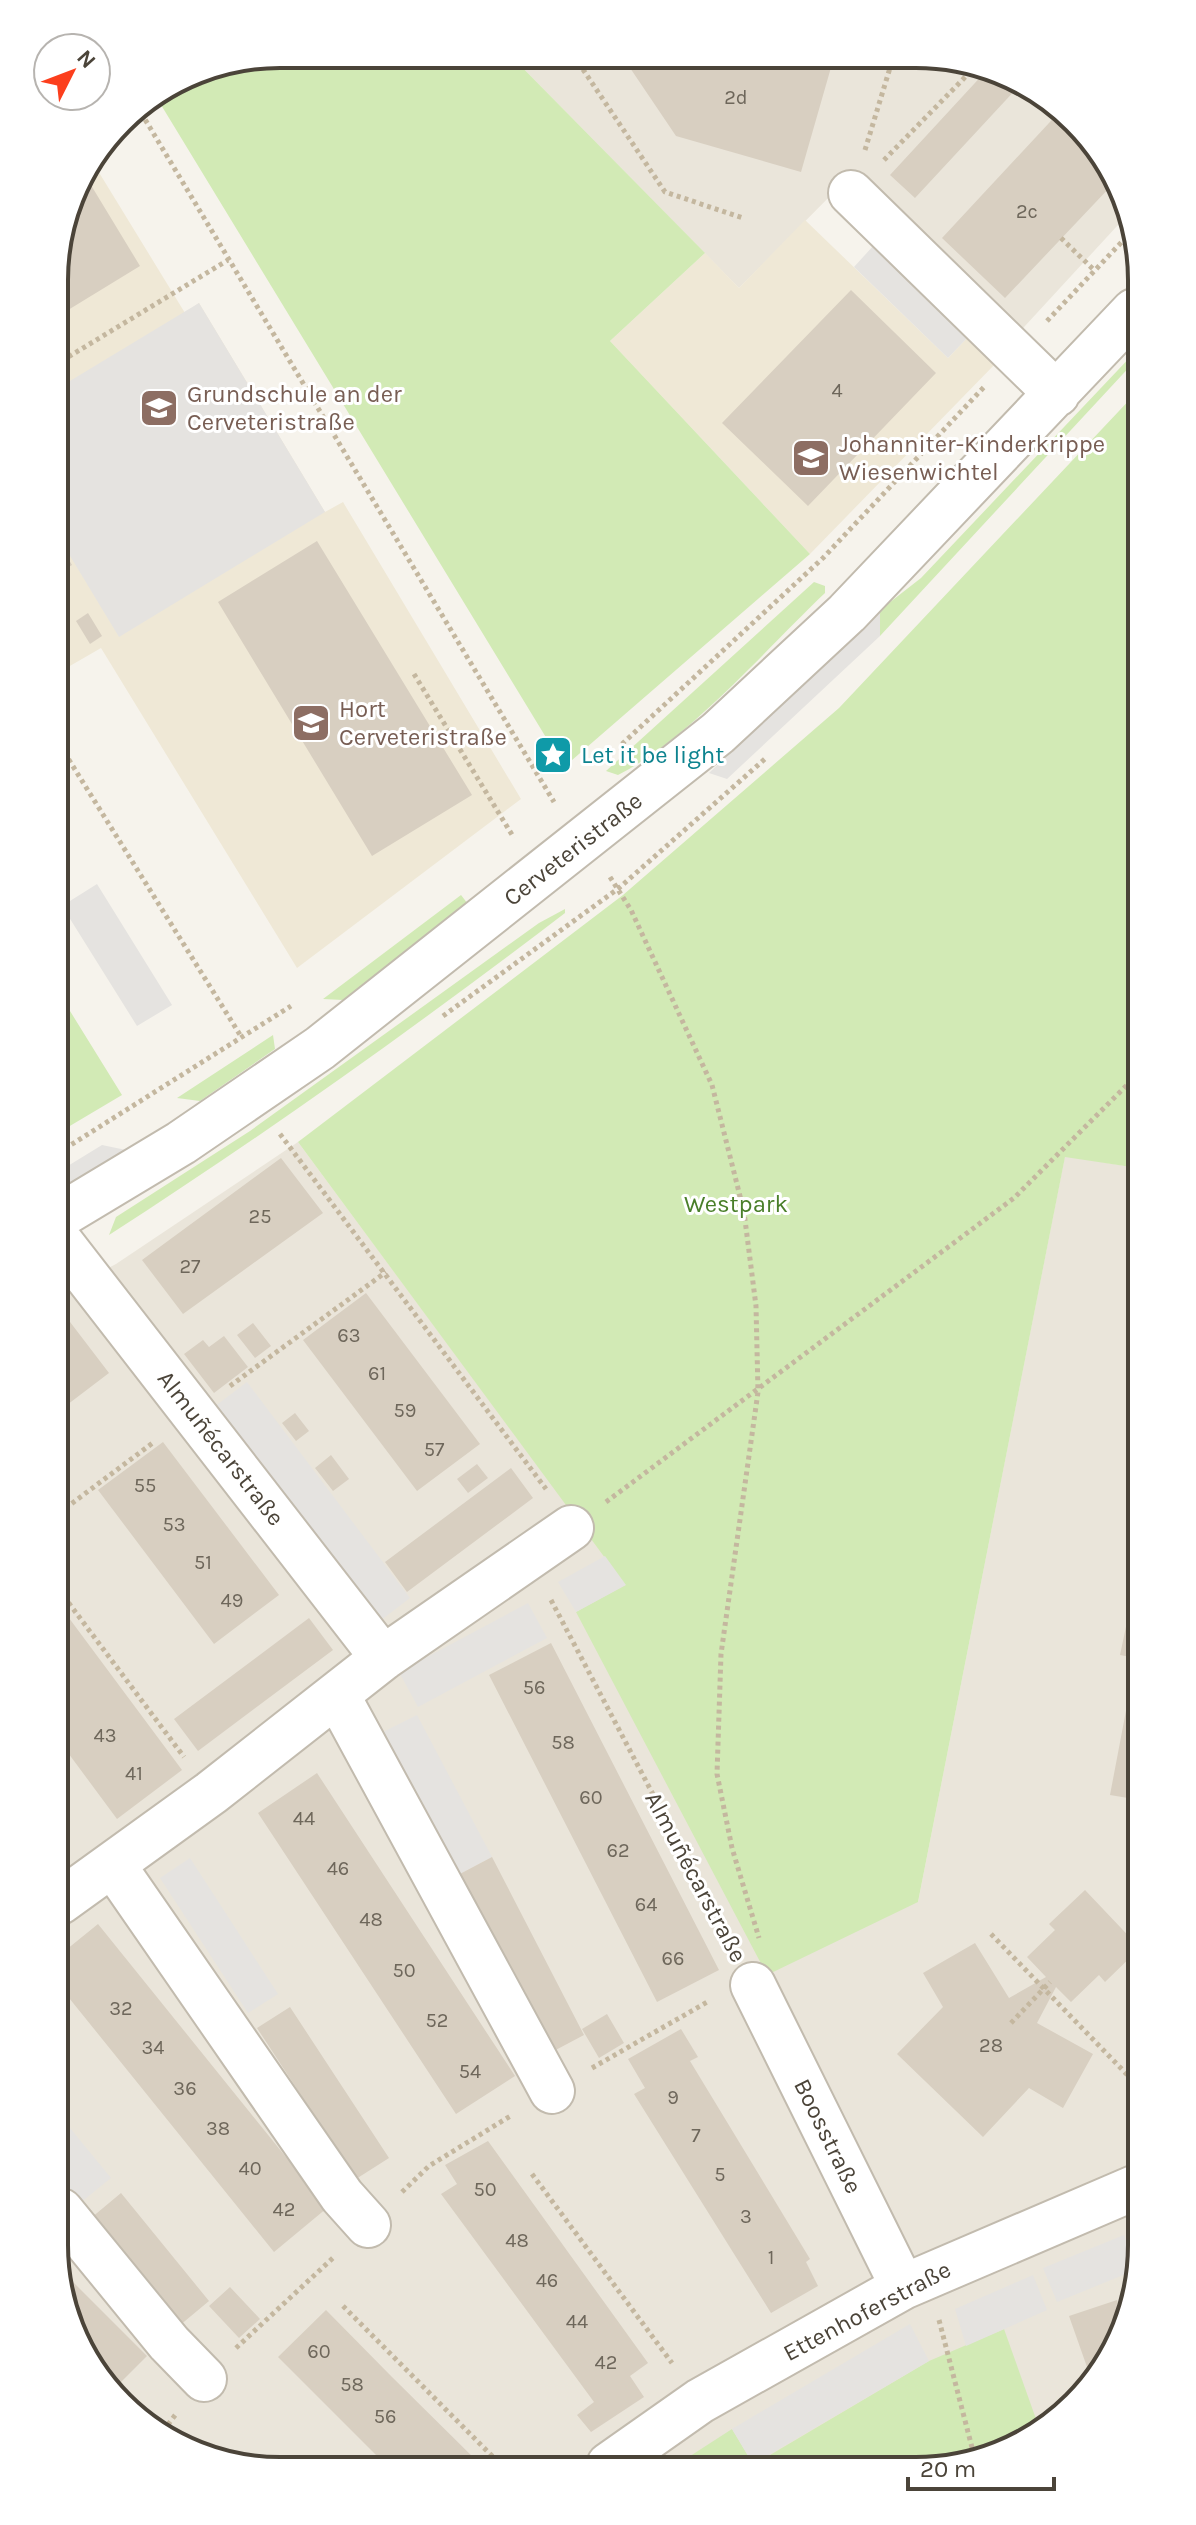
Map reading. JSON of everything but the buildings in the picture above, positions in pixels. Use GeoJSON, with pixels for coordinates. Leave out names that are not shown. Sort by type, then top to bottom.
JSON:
{"type":"FeatureCollection","features":[{"type":"Feature","properties":{"kind":"street"},"geometry":{"type":"LineString","coordinates":[[851,193],[1057,394]]}},
{"type":"Feature","properties":{"kind":"street","name":"Cerveteristraße"},"geometry":{"type":"LineString","coordinates":[[68,1211],[181,1143],[320,1048],[718,733],[847,613],[1128,317]]}},
{"type":"Feature","properties":{"kind":"street","name":"Almuñécarstraße"},"geometry":{"type":"LineString","coordinates":[[68,1252],[383,1658]]}},
{"type":"Feature","properties":{"kind":"street"},"geometry":{"type":"LineString","coordinates":[[68,1896],[211,1793],[383,1658],[571,1528]]}},
{"type":"Feature","properties":{"kind":"street"},"geometry":{"type":"LineString","coordinates":[[337,1695],[552,2091]]}},
{"type":"Feature","properties":{"kind":"street"},"geometry":{"type":"LineString","coordinates":[[113,1865],[342,2196],[368,2225]]}},
{"type":"Feature","properties":{"kind":"street","name":"Boosstraße"},"geometry":{"type":"LineString","coordinates":[[751,1982],[915,2282]]}},
{"type":"Feature","properties":{"kind":"street","name":"Ettenhoferstraße"},"geometry":{"type":"LineString","coordinates":[[620,2457],[700,2401],[915,2282],[1128,2191]]}},
{"type":"Feature","properties":{"kind":"street"},"geometry":{"type":"LineString","coordinates":[[68,2220],[169,2343],[204,2379]]}},
{"type":"Feature","properties":{"kind":"path"},"geometry":{"type":"LineString","coordinates":[[582,68],[665,192],[743,218]]}},
{"type":"Feature","properties":{"kind":"path"},"geometry":{"type":"LineString","coordinates":[[851,193],[890,68]]}},
{"type":"Feature","properties":{"kind":"path"},"geometry":{"type":"LineString","coordinates":[[851,193],[968,74]]}},
{"type":"Feature","properties":{"kind":"path"},"geometry":{"type":"LineString","coordinates":[[144,118],[556,805]]}},
{"type":"Feature","properties":{"kind":"path"},"geometry":{"type":"LineString","coordinates":[[1061,238],[1095,271]]}},
{"type":"Feature","properties":{"kind":"path"},"geometry":{"type":"LineString","coordinates":[[614,751],[823,558],[1124,240]]}},
{"type":"Feature","properties":{"kind":"path"},"geometry":{"type":"LineString","coordinates":[[68,357],[228,260]]}},
{"type":"Feature","properties":{"kind":"path"},"geometry":{"type":"LineString","coordinates":[[414,674],[515,839]]}},
{"type":"Feature","properties":{"kind":"path"},"geometry":{"type":"LineString","coordinates":[[68,758],[242,1038]]}},
{"type":"Feature","properties":{"kind":"path"},"geometry":{"type":"LineString","coordinates":[[546,814],[568,795]]}},
{"type":"Feature","properties":{"kind":"path"},"geometry":{"type":"LineString","coordinates":[[502,848],[525,830]]}},
{"type":"Feature","properties":{"kind":"path"},"geometry":{"type":"LineString","coordinates":[[168,2425],[204,2379],[429,2166],[552,2091],[751,1982],[766,1961],[732,1848],[717,1774],[721,1654],[758,1392],[756,1306],[744,1212],[712,1085],[619,888]]}},
{"type":"Feature","properties":{"kind":"path"},"geometry":{"type":"LineString","coordinates":[[68,1147],[293,1005]]}},
{"type":"Feature","properties":{"kind":"path"},"geometry":{"type":"LineString","coordinates":[[280,1134],[386,1272],[571,1528],[758,1392],[1014,1198],[1128,1084]]}},
{"type":"Feature","properties":{"kind":"path"},"geometry":{"type":"LineString","coordinates":[[68,1506],[386,1272]]}},
{"type":"Feature","properties":{"kind":"path","name":"Almuñécarstraße"},"geometry":{"type":"LineString","coordinates":[[528,1557],[751,1982]]}},
{"type":"Feature","properties":{"kind":"path"},"geometry":{"type":"LineString","coordinates":[[68,1602],[211,1793]]}},
{"type":"Feature","properties":{"kind":"path"},"geometry":{"type":"LineString","coordinates":[[991,1934],[1128,2076]]}},
{"type":"Feature","properties":{"kind":"path"},"geometry":{"type":"LineString","coordinates":[[1011,2023],[1050,1982]]}},
{"type":"Feature","properties":{"kind":"path"},"geometry":{"type":"LineString","coordinates":[[532,2174],[700,2401]]}},
{"type":"Feature","properties":{"kind":"path"},"geometry":{"type":"LineString","coordinates":[[915,2282],[972,2450]]}},
{"type":"Feature","properties":{"kind":"path"},"geometry":{"type":"LineString","coordinates":[[343,2306],[493,2457]]}},
{"type":"Feature","properties":{"kind":"shaded area"},"geometry":{"type":"Polygon","coordinates":[[[523,68],[930,68],[971,75],[1022,96],[1066,130],[1100,174],[1120,223],[1014,338],[841,185],[739,288],[523,68]]]}},
{"type":"Feature","properties":{"kind":"shaded area"},"geometry":{"type":"Polygon","coordinates":[[[98,171],[185,313],[199,303],[325,512],[343,502],[521,799],[297,968],[101,648],[68,667],[68,266],[79,212],[98,171]]]}},
{"type":"Feature","properties":{"kind":"shaded area","name":"Johanniter-Kinderkrippe Wiesenwichtel"},"geometry":{"type":"Polygon","coordinates":[[[805,220],[948,358],[969,336],[997,362],[810,554],[610,341],[705,253],[739,288],[805,220]]]}},
{"type":"Feature","properties":{"kind":"shaded area"},"geometry":{"type":"Polygon","coordinates":[[[874,245],[969,336],[948,358],[854,267],[874,245]]]}},
{"type":"Feature","properties":{"kind":"shaded area","name":"Grundschule an der Cerveteristraße"},"geometry":{"type":"Polygon","coordinates":[[[199,303],[325,512],[119,637],[68,553],[68,382],[199,303]]]}},
{"type":"Feature","properties":{"kind":"shaded area"},"geometry":{"type":"Polygon","coordinates":[[[880,610],[880,636],[727,779],[709,773],[880,610]]]}},
{"type":"Feature","properties":{"kind":"shaded area"},"geometry":{"type":"Polygon","coordinates":[[[97,884],[172,1005],[137,1026],[68,916],[68,902],[97,884]]]}},
{"type":"Feature","properties":{"kind":"shaded area"},"geometry":{"type":"Polygon","coordinates":[[[298,1142],[626,1585],[918,1902],[1065,1156],[1128,1166],[1128,2259],[1121,2300],[1100,2351],[1056,2404],[1034,2421],[997,2441],[971,2450],[916,2457],[266,2457],[212,2446],[186,2435],[140,2404],[112,2374],[96,2351],[75,2300],[68,2245],[68,1289],[116,1264],[298,1142]]]}},
{"type":"Feature","properties":{"kind":"shaded area"},"geometry":{"type":"Polygon","coordinates":[[[102,1145],[126,1150],[68,1185],[68,1166],[102,1145]]]}},
{"type":"Feature","properties":{"kind":"shaded area"},"geometry":{"type":"Polygon","coordinates":[[[247,1382],[410,1598],[376,1624],[214,1407],[247,1382]]]}},
{"type":"Feature","properties":{"kind":"shaded area"},"geometry":{"type":"Polygon","coordinates":[[[605,1556],[626,1585],[576,1612],[558,1582],[605,1556]]]}},
{"type":"Feature","properties":{"kind":"shaded area"},"geometry":{"type":"Polygon","coordinates":[[[528,1603],[547,1638],[418,1707],[399,1672],[528,1603]]]}},
{"type":"Feature","properties":{"kind":"shaded area"},"geometry":{"type":"Polygon","coordinates":[[[417,1715],[492,1857],[458,1875],[383,1732],[417,1715]]]}},
{"type":"Feature","properties":{"kind":"shaded area"},"geometry":{"type":"Polygon","coordinates":[[[190,1858],[278,1994],[248,2013],[160,1878],[190,1858]]]}},
{"type":"Feature","properties":{"kind":"shaded area"},"geometry":{"type":"Polygon","coordinates":[[[68,2126],[111,2178],[80,2203],[68,2189],[68,2126]]]}},
{"type":"Feature","properties":{"kind":"shaded area"},"geometry":{"type":"Polygon","coordinates":[[[1124,2235],[1128,2245],[1126,2274],[1057,2302],[1043,2268],[1124,2235]]]}},
{"type":"Feature","properties":{"kind":"shaded area"},"geometry":{"type":"Polygon","coordinates":[[[1033,2275],[1047,2310],[966,2346],[955,2309],[1033,2275]]]}},
{"type":"Feature","properties":{"kind":"shaded area"},"geometry":{"type":"Polygon","coordinates":[[[910,2324],[929,2361],[765,2457],[749,2457],[732,2429],[910,2324]]]}},
{"type":"Feature","properties":{"kind":"green space"},"geometry":{"type":"Polygon","coordinates":[[[266,68],[523,68],[705,253],[610,341],[810,554],[564,767],[161,105],[186,90],[212,79],[266,68]]]}},
{"type":"Feature","properties":{"kind":"green space"},"geometry":{"type":"Polygon","coordinates":[[[1128,359],[1128,369],[880,636],[880,610],[921,578],[1128,359]]]}},
{"type":"Feature","properties":{"kind":"green space","name":"Westpark"},"geometry":{"type":"Polygon","coordinates":[[[1128,401],[1128,1166],[1065,1157],[918,1902],[767,1975],[576,1612],[625,1585],[298,1142],[623,895],[839,708],[1128,401]]]}},
{"type":"Feature","properties":{"kind":"green space"},"geometry":{"type":"Polygon","coordinates":[[[814,582],[825,586],[825,593],[699,717],[645,759],[618,775],[606,771],[814,582]]]}},
{"type":"Feature","properties":{"kind":"green space"},"geometry":{"type":"Polygon","coordinates":[[[461,895],[471,908],[343,1000],[323,999],[461,895]]]}},
{"type":"Feature","properties":{"kind":"green space"},"geometry":{"type":"Polygon","coordinates":[[[565,909],[565,913],[397,1038],[226,1158],[109,1235],[116,1217],[250,1131],[539,923],[565,909]]]}},
{"type":"Feature","properties":{"kind":"green space"},"geometry":{"type":"Polygon","coordinates":[[[68,1008],[122,1095],[68,1127],[68,1008]]]}},
{"type":"Feature","properties":{"kind":"green space"},"geometry":{"type":"Polygon","coordinates":[[[273,1035],[275,1049],[200,1101],[177,1098],[273,1035]]]}},
{"type":"Feature","properties":{"kind":"green space"},"geometry":{"type":"Polygon","coordinates":[[[1004,2329],[1036,2419],[997,2441],[944,2455],[767,2457],[929,2361],[1004,2329]]]}},
{"type":"Feature","properties":{"kind":"green space"},"geometry":{"type":"Polygon","coordinates":[[[732,2429],[749,2457],[689,2457],[732,2429]]]}},
{"type":"Feature","properties":{"kind":"place","name":"Grundschule an der Cerveteristraße"},"geometry":{"type":"Point","coordinates":[159,408]}},
{"type":"Feature","properties":{"kind":"place","name":"Johanniter-Kinderkrippe Wiesenwichtel"},"geometry":{"type":"Point","coordinates":[811,458]}},
{"type":"Feature","properties":{"kind":"place","name":"Hort Cerveteristraße"},"geometry":{"type":"Point","coordinates":[311,723]}},
{"type":"Feature","properties":{"kind":"place","name":"Let it be light"},"geometry":{"type":"Point","coordinates":[553,755]}}]}
